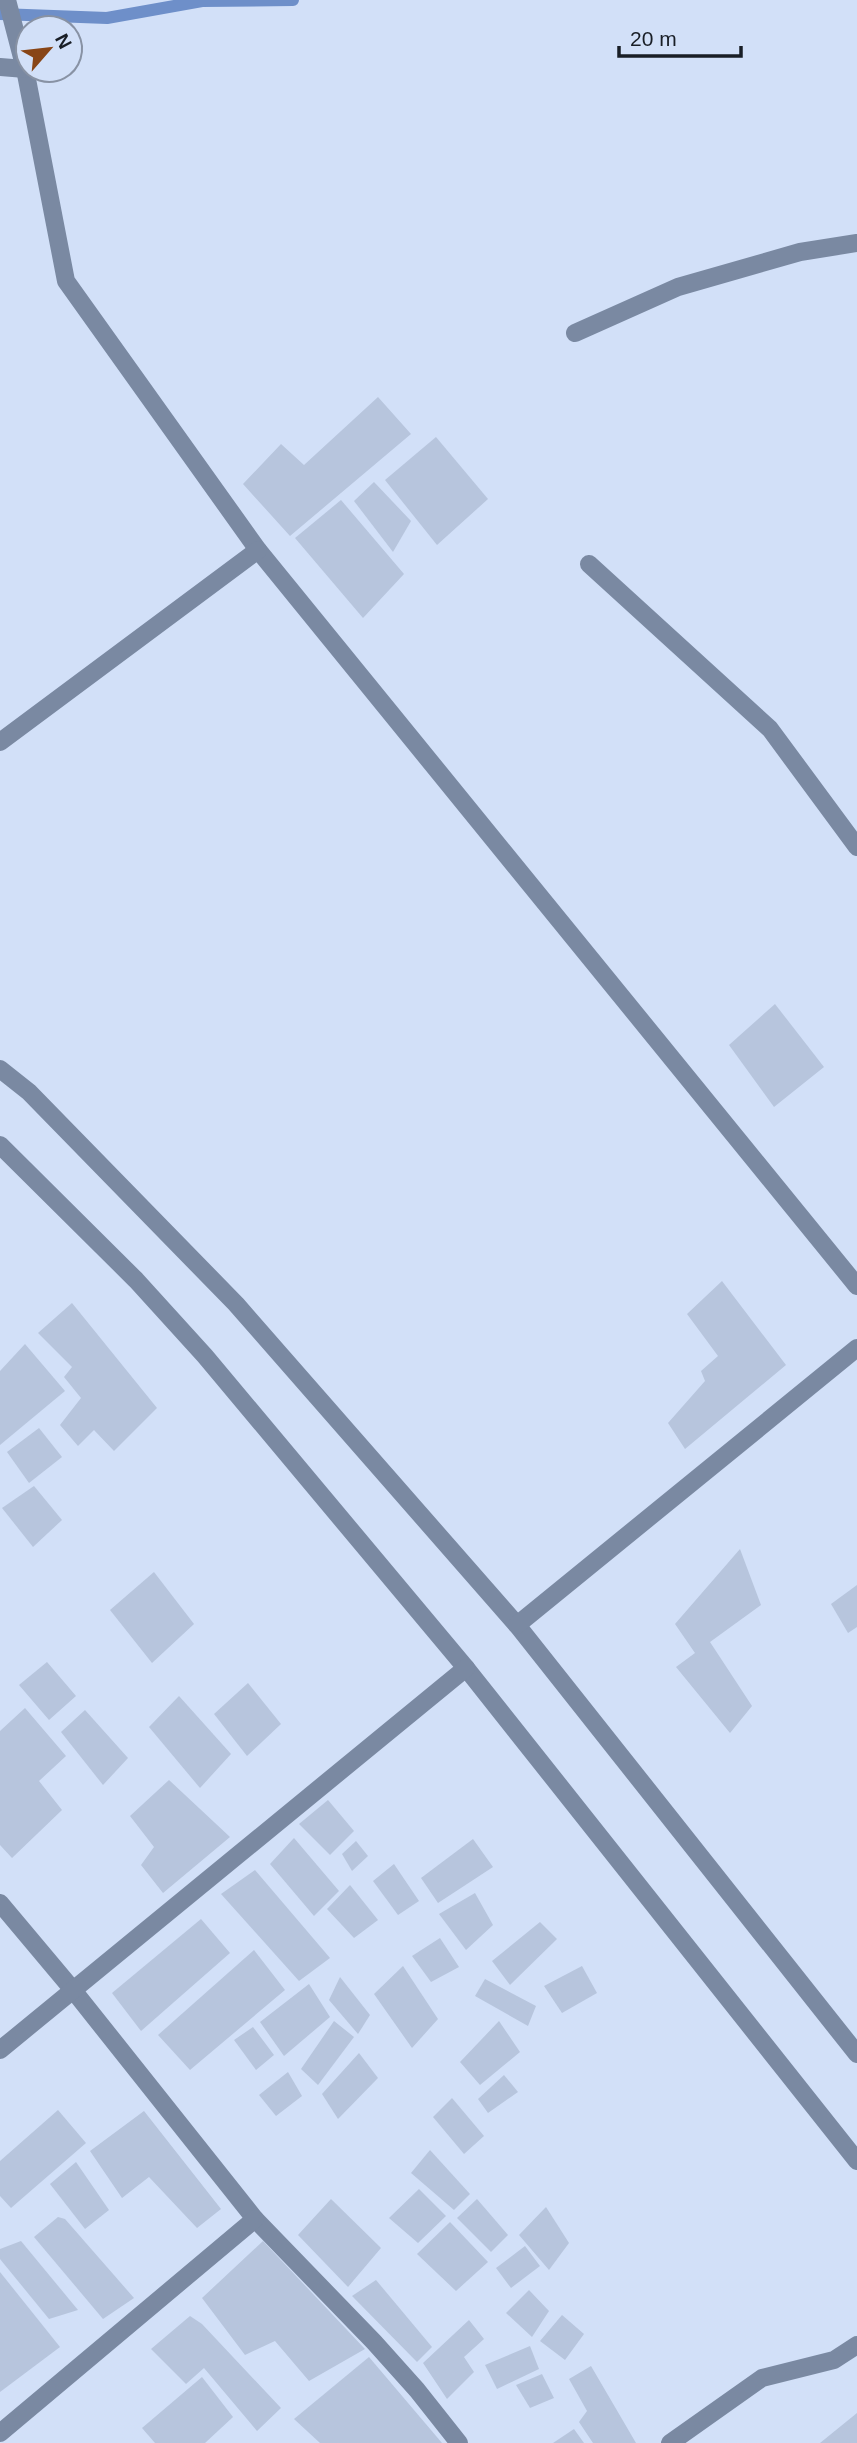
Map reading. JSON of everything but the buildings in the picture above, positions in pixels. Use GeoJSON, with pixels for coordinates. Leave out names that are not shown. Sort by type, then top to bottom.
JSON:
{"type":"FeatureCollection","features":[{"type":"Feature","properties":{"kind":"street"},"geometry":{"type":"LineString","coordinates":[[7,0],[14,29]]}},
{"type":"Feature","properties":{"kind":"street"},"geometry":{"type":"LineString","coordinates":[[28,84],[66,281],[258,550],[857,1286]]}},
{"type":"Feature","properties":{"kind":"street"},"geometry":{"type":"LineString","coordinates":[[575,333],[678,287],[800,252],[857,243]]}},
{"type":"Feature","properties":{"kind":"street"},"geometry":{"type":"LineString","coordinates":[[0,742],[258,550]]}},
{"type":"Feature","properties":{"kind":"street"},"geometry":{"type":"LineString","coordinates":[[589,564],[770,729],[857,847]]}},
{"type":"Feature","properties":{"kind":"street"},"geometry":{"type":"LineString","coordinates":[[0,1069],[39,1102],[236,1304],[517,1625],[857,2054]]}},
{"type":"Feature","properties":{"kind":"street"},"geometry":{"type":"LineString","coordinates":[[0,1146],[136,1280],[205,1356],[466,1668],[857,2161]]}},
{"type":"Feature","properties":{"kind":"street"},"geometry":{"type":"LineString","coordinates":[[517,1625],[857,1348]]}},
{"type":"Feature","properties":{"kind":"street"},"geometry":{"type":"LineString","coordinates":[[0,2050],[466,1668]]}},
{"type":"Feature","properties":{"kind":"street"},"geometry":{"type":"LineString","coordinates":[[0,1903],[73,1990],[255,2219],[418,2390],[459,2443]]}},
{"type":"Feature","properties":{"kind":"street"},"geometry":{"type":"LineString","coordinates":[[0,2433],[255,2219]]}},
{"type":"Feature","properties":{"kind":"street"},"geometry":{"type":"LineString","coordinates":[[670,2443],[762,2378],[834,2360],[857,2345]]}},
{"type":"Feature","properties":{"kind":"waterway"},"geometry":{"type":"LineString","coordinates":[[0,14],[107,18],[202,1],[293,0]]}}]}
